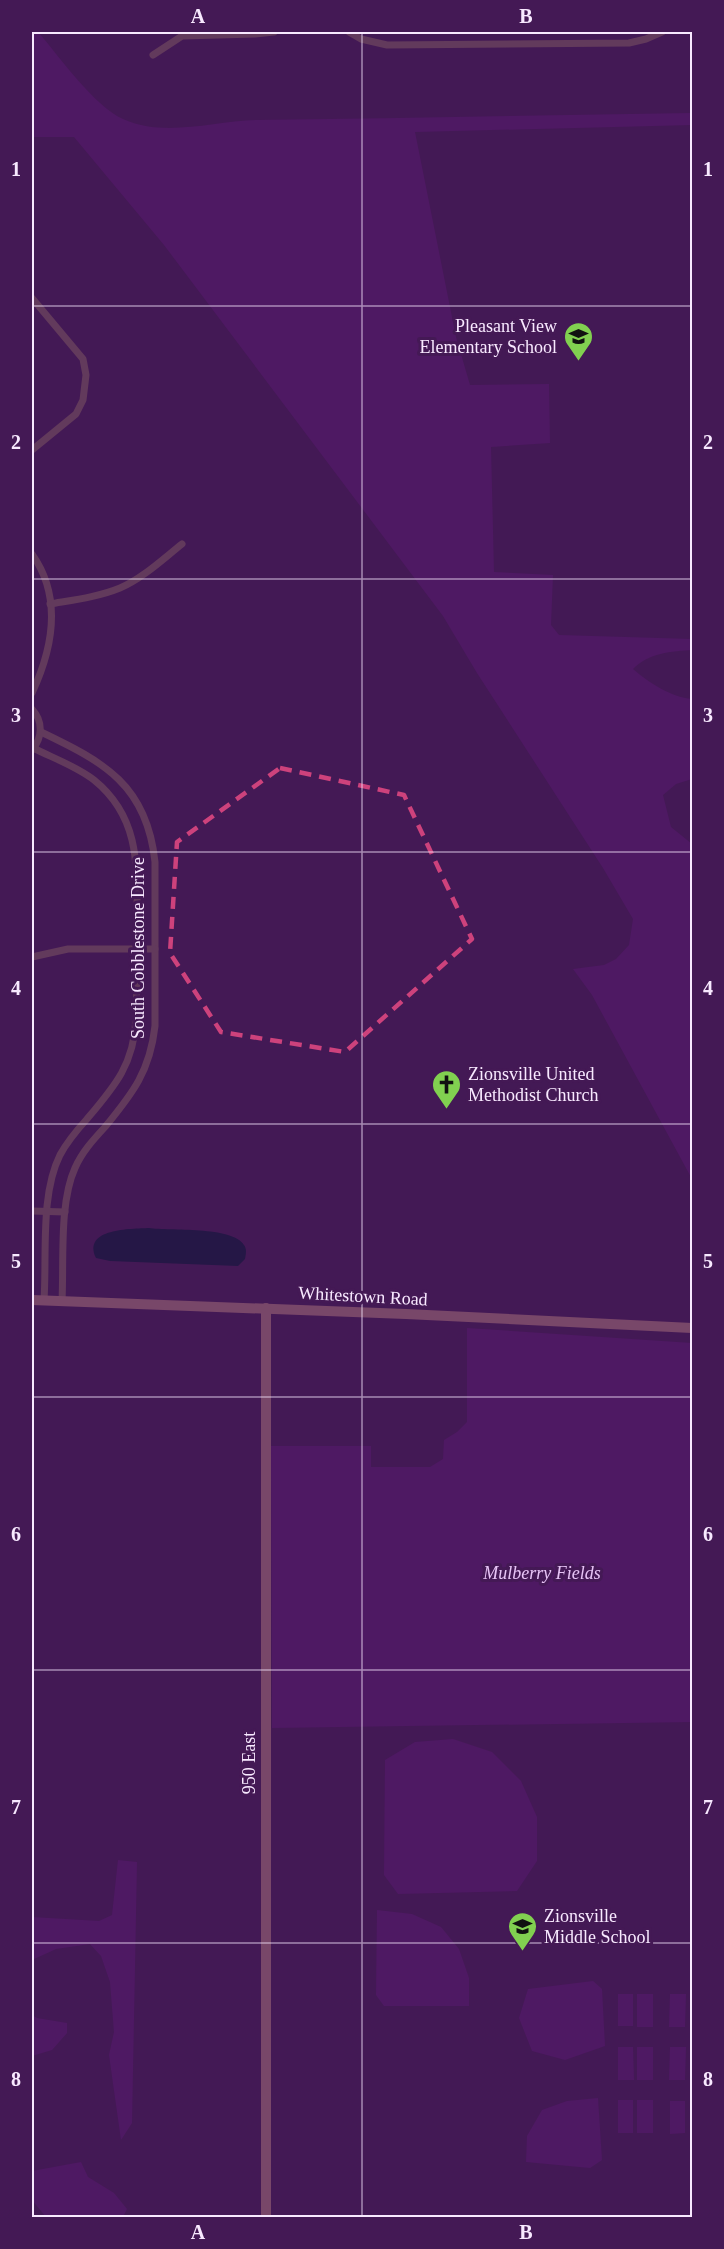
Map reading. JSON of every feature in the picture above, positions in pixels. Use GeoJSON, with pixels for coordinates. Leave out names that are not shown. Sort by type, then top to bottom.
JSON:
{"type":"FeatureCollection","features":[{"type":"Feature","properties":{"kind":"street"},"geometry":{"type":"LineString","coordinates":[[153,55],[182,36],[274,32]]}},
{"type":"Feature","properties":{"kind":"street"},"geometry":{"type":"LineString","coordinates":[[349,32],[361,39],[387,45],[485,45],[629,43],[662,32]]}},
{"type":"Feature","properties":{"kind":"street"},"geometry":{"type":"LineString","coordinates":[[32,298],[83,359],[86,375],[83,400],[76,414],[32,450]]}},
{"type":"Feature","properties":{"kind":"street"},"geometry":{"type":"LineString","coordinates":[[50,604],[96,596],[120,588],[136,579],[182,544]]}},
{"type":"Feature","properties":{"kind":"street"},"geometry":{"type":"LineString","coordinates":[[32,554],[43,576],[50,604],[52,631],[42,672],[32,693]]}},
{"type":"Feature","properties":{"kind":"street"},"geometry":{"type":"LineString","coordinates":[[32,709],[38,717],[41,732],[32,749]]}},
{"type":"Feature","properties":{"kind":"street","name":"South Cobblestone Drive"},"geometry":{"type":"LineString","coordinates":[[41,732],[86,754],[108,768],[129,790],[139,806],[154,848],[155,1026],[149,1060],[139,1083],[130,1096],[80,1158],[69,1185],[65,1212],[62,1301]]}},
{"type":"Feature","properties":{"kind":"street","name":"South Cobblestone Drive"},"geometry":{"type":"LineString","coordinates":[[32,749],[92,779],[110,796],[122,814],[136,852],[136,1027],[129,1059],[116,1084],[63,1150],[51,1180],[44,1300]]}},
{"type":"Feature","properties":{"kind":"street"},"geometry":{"type":"LineString","coordinates":[[32,957],[62,949],[155,949]]}},
{"type":"Feature","properties":{"kind":"street"},"geometry":{"type":"LineString","coordinates":[[32,1211],[65,1212]]}},
{"type":"Feature","properties":{"kind":"street","name":"Whitestown Road"},"geometry":{"type":"LineString","coordinates":[[32,1300],[267,1308],[693,1328]]}},
{"type":"Feature","properties":{"kind":"street","name":"950 East"},"geometry":{"type":"LineString","coordinates":[[266,2217],[267,1308]]}},
{"type":"Feature","properties":{"kind":"highlighted area"},"geometry":{"type":"Polygon","coordinates":[[[280,768],[404,795],[472,939],[345,1052],[221,1032],[170,953],[177,842],[280,768]]]}},
{"type":"Feature","properties":{"kind":"green space"},"geometry":{"type":"Polygon","coordinates":[[[32,32],[38,32],[66,67],[112,113],[139,125],[155,127],[189,127],[257,120],[692,113],[692,125],[415,132],[456,337],[470,385],[549,384],[550,443],[491,447],[494,572],[553,575],[551,625],[559,635],[692,639],[692,650],[653,656],[633,669],[661,688],[692,699],[692,779],[676,784],[663,795],[671,827],[692,844],[692,1179],[592,995],[573,969],[604,965],[616,959],[629,945],[633,919],[443,616],[164,245],[74,137],[32,137],[32,32]]]}},
{"type":"Feature","properties":{"kind":"green space","name":"Mulberry Fields"},"geometry":{"type":"Polygon","coordinates":[[[467,1328],[692,1343],[692,1722],[272,1728],[271,1446],[371,1446],[371,1467],[430,1467],[443,1459],[444,1440],[467,1422],[467,1328]]]}},
{"type":"Feature","properties":{"kind":"green space"},"geometry":{"type":"Polygon","coordinates":[[[453,1739],[492,1752],[521,1781],[537,1817],[537,1861],[517,1891],[398,1894],[384,1875],[385,1760],[415,1742],[453,1739]]]}},
{"type":"Feature","properties":{"kind":"green space"},"geometry":{"type":"Polygon","coordinates":[[[118,1860],[137,1862],[132,2123],[121,2140],[109,2055],[114,2032],[110,1982],[101,1956],[90,1944],[56,1949],[32,1960],[32,1917],[99,1921],[112,1915],[118,1860]]]}},
{"type":"Feature","properties":{"kind":"green space"},"geometry":{"type":"Polygon","coordinates":[[[377,1910],[412,1914],[441,1927],[459,1949],[469,1978],[469,2006],[384,2006],[376,1995],[377,1910]]]}},
{"type":"Feature","properties":{"kind":"green space"},"geometry":{"type":"Polygon","coordinates":[[[593,1981],[602,1989],[605,2046],[565,2060],[532,2051],[519,2018],[528,1989],[593,1981]]]}},
{"type":"Feature","properties":{"kind":"green space"},"geometry":{"type":"Polygon","coordinates":[[[618,1994],[633,1994],[633,2026],[618,2026],[618,1994]]]}},
{"type":"Feature","properties":{"kind":"green space"},"geometry":{"type":"Polygon","coordinates":[[[637,1994],[653,1994],[653,2027],[637,2027],[637,1994]]]}},
{"type":"Feature","properties":{"kind":"green space"},"geometry":{"type":"Polygon","coordinates":[[[670,1994],[686,1994],[685,2027],[669,2027],[670,1994]]]}},
{"type":"Feature","properties":{"kind":"green space"},"geometry":{"type":"Polygon","coordinates":[[[32,2015],[37,2018],[67,2023],[67,2033],[52,2050],[32,2056],[32,2015]]]}},
{"type":"Feature","properties":{"kind":"green space"},"geometry":{"type":"Polygon","coordinates":[[[618,2047],[633,2047],[634,2080],[618,2080],[618,2047]]]}},
{"type":"Feature","properties":{"kind":"green space"},"geometry":{"type":"Polygon","coordinates":[[[637,2047],[653,2047],[653,2080],[637,2080],[637,2047]]]}},
{"type":"Feature","properties":{"kind":"green space"},"geometry":{"type":"Polygon","coordinates":[[[670,2047],[686,2047],[685,2080],[669,2080],[670,2047]]]}},
{"type":"Feature","properties":{"kind":"green space"},"geometry":{"type":"Polygon","coordinates":[[[598,2098],[602,2160],[590,2168],[526,2162],[527,2136],[542,2110],[567,2101],[598,2098]]]}},
{"type":"Feature","properties":{"kind":"green space"},"geometry":{"type":"Polygon","coordinates":[[[618,2100],[633,2100],[633,2133],[618,2133],[618,2100]]]}},
{"type":"Feature","properties":{"kind":"green space"},"geometry":{"type":"Polygon","coordinates":[[[637,2100],[653,2100],[653,2133],[637,2133],[637,2100]]]}},
{"type":"Feature","properties":{"kind":"green space"},"geometry":{"type":"Polygon","coordinates":[[[670,2101],[685,2101],[685,2133],[670,2134],[670,2101]]]}},
{"type":"Feature","properties":{"kind":"green space"},"geometry":{"type":"Polygon","coordinates":[[[81,2162],[88,2177],[114,2193],[127,2209],[123,2217],[46,2217],[32,2200],[32,2171],[81,2162]]]}},
{"type":"Feature","properties":{"kind":"water"},"geometry":{"type":"Polygon","coordinates":[[[149,1228],[200,1230],[227,1235],[238,1239],[244,1245],[245,1259],[238,1266],[110,1261],[96,1258],[94,1248],[96,1241],[102,1236],[121,1230],[149,1228]]]}},
{"type":"Feature","properties":{"kind":"place","name":"Pleasant View Elementary School"},"geometry":{"type":"Point","coordinates":[578,362]}},
{"type":"Feature","properties":{"kind":"place","name":"Zionsville United Methodist Church"},"geometry":{"type":"Point","coordinates":[447,1110]}},
{"type":"Feature","properties":{"kind":"place","name":"Zionsville Middle School"},"geometry":{"type":"Point","coordinates":[523,1952]}}]}
